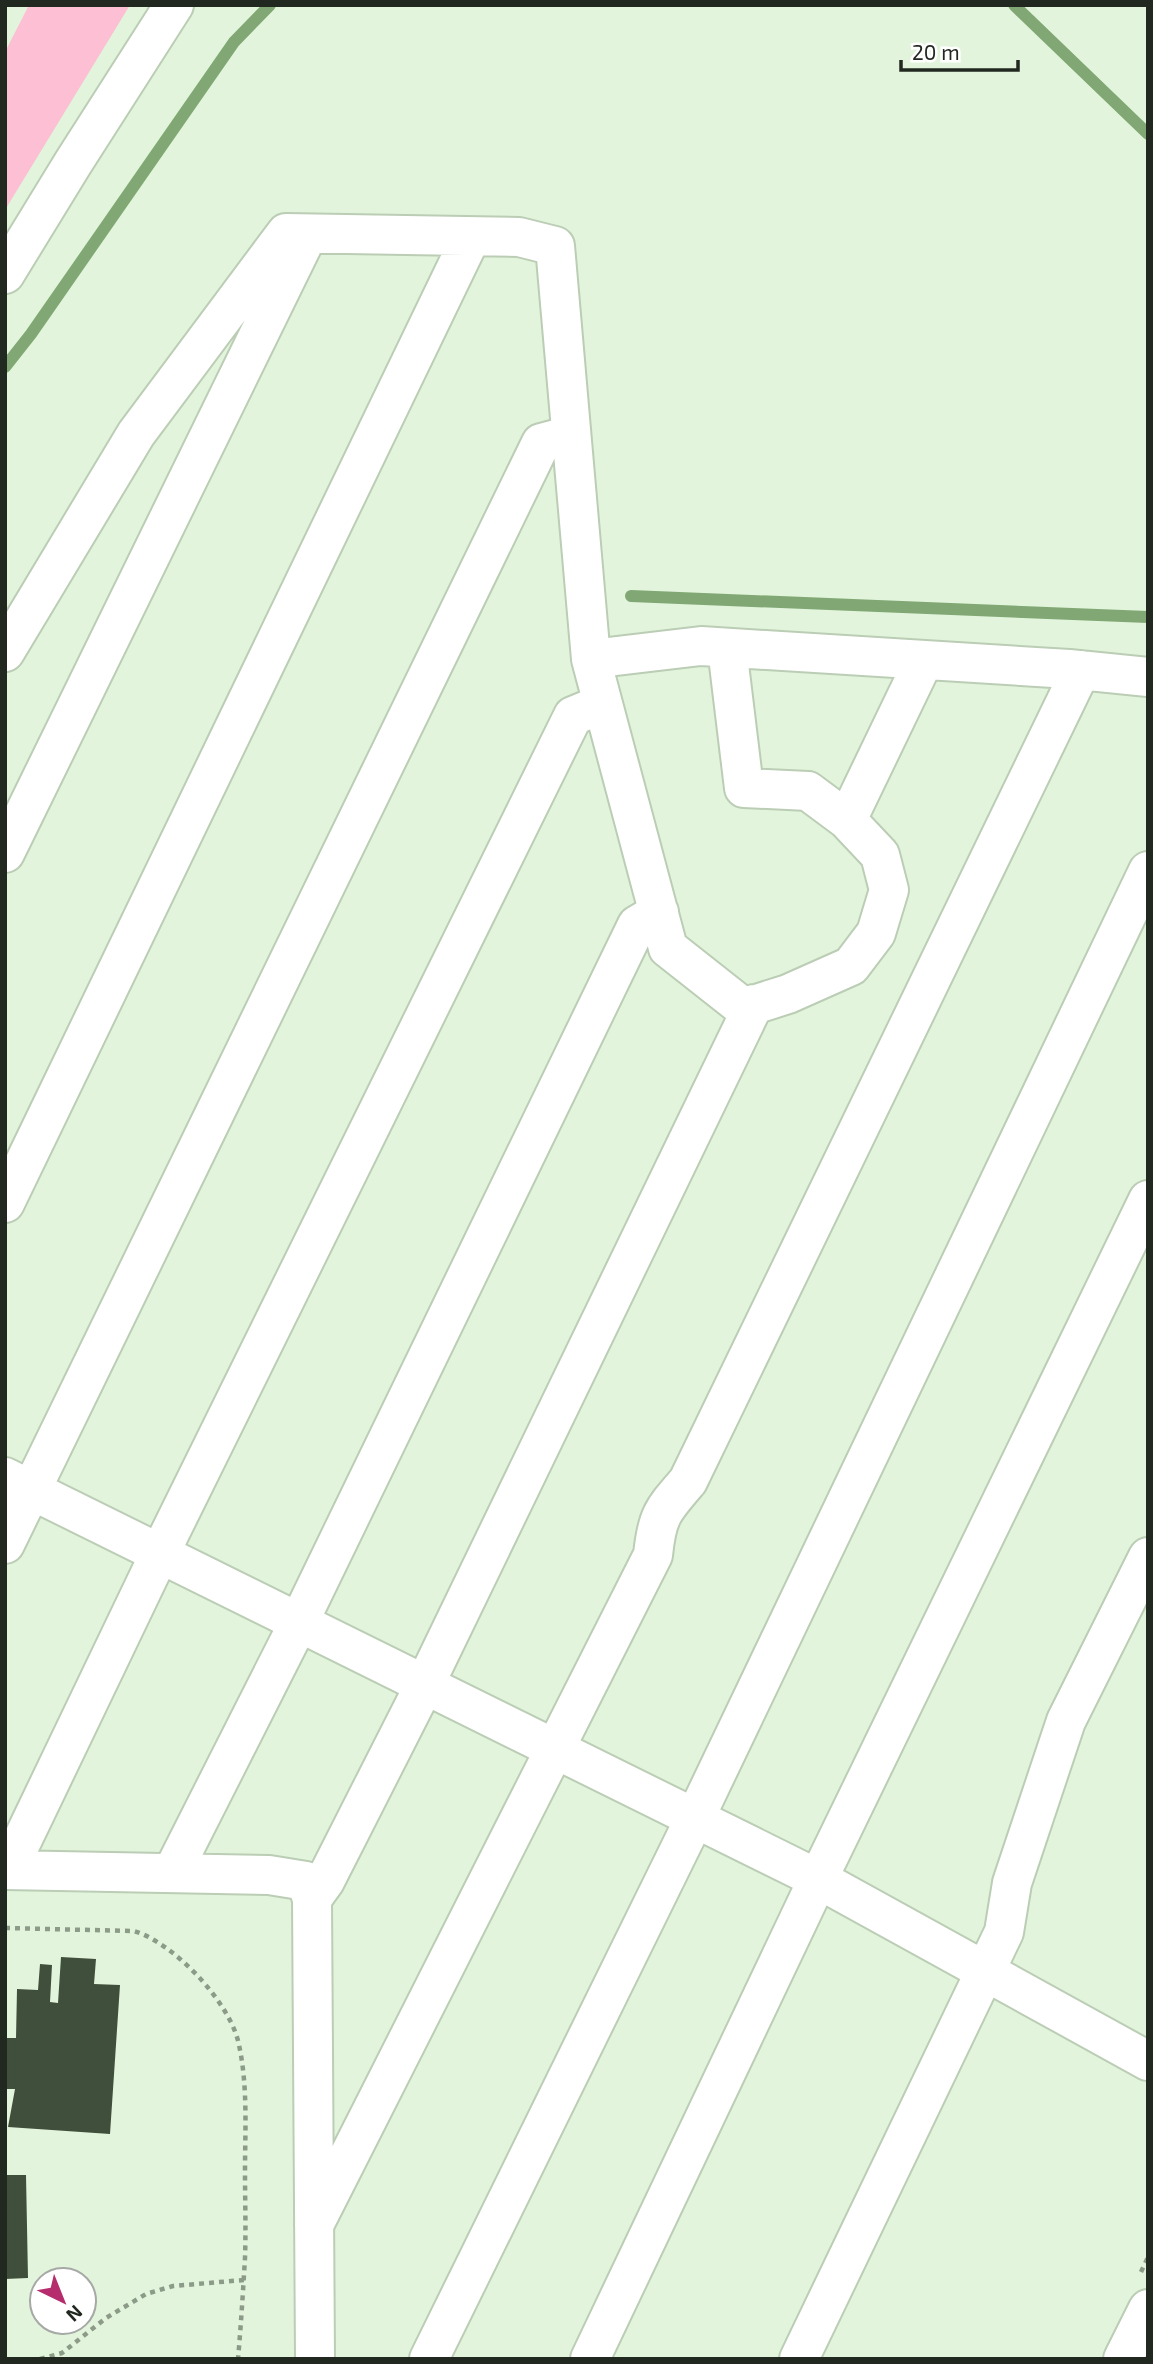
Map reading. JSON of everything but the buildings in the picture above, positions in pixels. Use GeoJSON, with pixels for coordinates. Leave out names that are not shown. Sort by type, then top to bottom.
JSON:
{"type":"FeatureCollection","features":[{"type":"Feature","properties":{"kind":"main road"},"geometry":{"type":"LineString","coordinates":[[5,275],[174,5]]}},
{"type":"Feature","properties":{"kind":"main road"},"geometry":{"type":"LineString","coordinates":[[5,652],[136,434],[286,233],[519,237],[555,246],[591,659],[668,948],[744,1007],[788,995],[851,966],[876,933],[889,890],[880,855],[847,820],[808,791],[744,788],[727,648]]}},
{"type":"Feature","properties":{"kind":"main road"},"geometry":{"type":"LineString","coordinates":[[5,853],[308,234]]}},
{"type":"Feature","properties":{"kind":"main road"},"geometry":{"type":"LineString","coordinates":[[5,1203],[471,237]]}},
{"type":"Feature","properties":{"kind":"main road"},"geometry":{"type":"LineString","coordinates":[[5,1544],[18,1484],[541,443],[571,435]]}},
{"type":"Feature","properties":{"kind":"main road"},"geometry":{"type":"LineString","coordinates":[[591,659],[701,646],[1081,670],[1148,677]]}},
{"type":"Feature","properties":{"kind":"main road"},"geometry":{"type":"LineString","coordinates":[[847,820],[925,660]]}},
{"type":"Feature","properties":{"kind":"main road"},"geometry":{"type":"LineString","coordinates":[[314,2225],[557,1750],[653,1555],[656,1524],[664,1508],[688,1481],[1081,670]]}},
{"type":"Feature","properties":{"kind":"main road"},"geometry":{"type":"LineString","coordinates":[[315,2359],[312,1899],[306,1881],[269,1875],[7,1870],[160,1553],[573,716],[603,704]]}},
{"type":"Feature","properties":{"kind":"main road"},"geometry":{"type":"LineString","coordinates":[[429,2359],[695,1818],[1148,871]]}},
{"type":"Feature","properties":{"kind":"main road"},"geometry":{"type":"LineString","coordinates":[[172,1873],[299,1622],[637,925],[659,912]]}},
{"type":"Feature","properties":{"kind":"main road"},"geometry":{"type":"LineString","coordinates":[[312,1899],[325,1881],[425,1684],[754,1004]]}},
{"type":"Feature","properties":{"kind":"main road"},"geometry":{"type":"LineString","coordinates":[[590,2359],[818,1879],[1148,1200]]}},
{"type":"Feature","properties":{"kind":"main road"},"geometry":{"type":"LineString","coordinates":[[18,1484],[818,1879],[1148,2061]]}},
{"type":"Feature","properties":{"kind":"main road"},"geometry":{"type":"LineString","coordinates":[[799,2359],[1004,1932],[1012,1883],[1066,1721],[1148,1558]]}},
{"type":"Feature","properties":{"kind":"main road"},"geometry":{"type":"LineString","coordinates":[[1123,2359],[1148,2309]]}},
{"type":"Feature","properties":{"kind":"path"},"geometry":{"type":"LineString","coordinates":[[5,1928],[134,1931],[146,1934],[174,1953],[211,1993],[233,2026],[239,2043],[247,2111],[244,2280],[238,2359]]}},
{"type":"Feature","properties":{"kind":"path"},"geometry":{"type":"LineString","coordinates":[[40,2359],[62,2353],[106,2318],[146,2294],[173,2286],[244,2280]]}},
{"type":"Feature","properties":{"kind":"shaded area"},"geometry":{"type":"Polygon","coordinates":[[[29,5],[130,5],[5,210],[5,52],[29,5]]]}},
{"type":"Feature","properties":{"kind":"waterway"},"geometry":{"type":"LineString","coordinates":[[5,367],[31,334],[234,42],[270,5]]}},
{"type":"Feature","properties":{"kind":"waterway"},"geometry":{"type":"LineString","coordinates":[[1014,5],[1148,134]]}},
{"type":"Feature","properties":{"kind":"waterway"},"geometry":{"type":"LineString","coordinates":[[631,596],[1148,617]]}}]}
